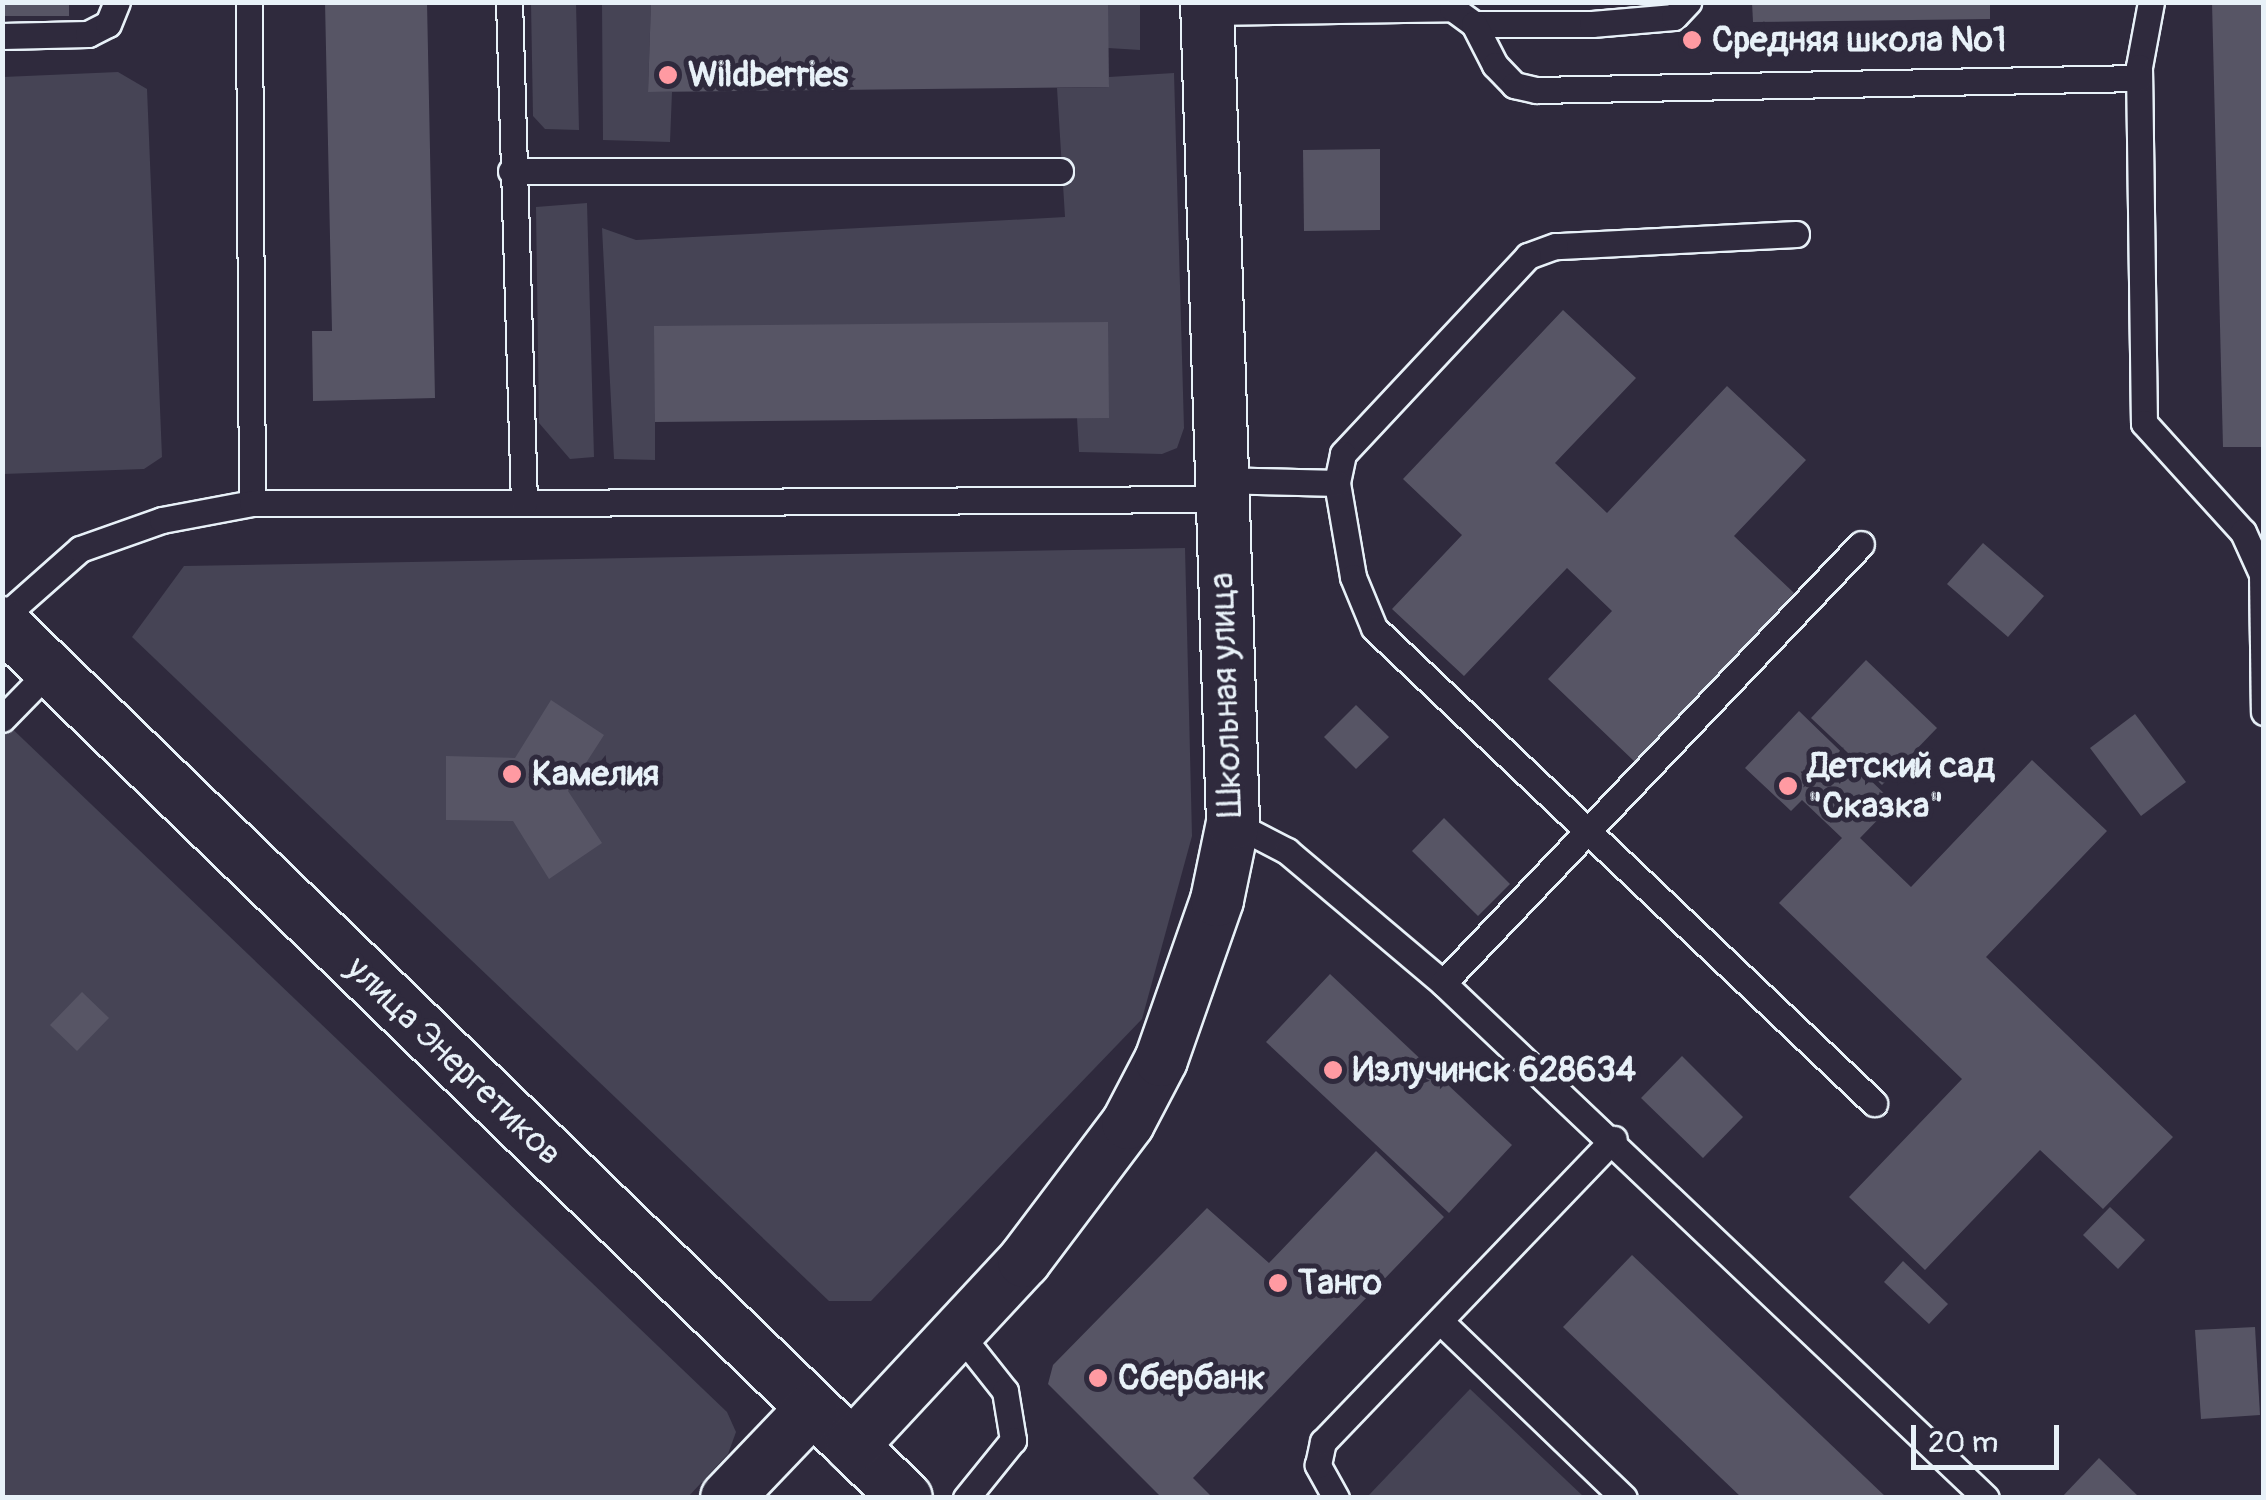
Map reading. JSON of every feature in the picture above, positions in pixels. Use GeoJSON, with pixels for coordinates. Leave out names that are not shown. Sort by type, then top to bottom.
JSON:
{"type":"FeatureCollection","features":[{"type":"Feature","properties":{"kind":"street","name":"Школьная улица"},"geometry":{"type":"LineString","coordinates":[[852,1446],[1067,1210],[1128,1123],[1161,1060],[1195,968],[1234,823],[1218,489],[1208,7]]}},
{"type":"Feature","properties":{"kind":"street","name":"улица Энергетиков"},"geometry":{"type":"LineString","coordinates":[[2,621],[906,1498]]}},
{"type":"Feature","properties":{"kind":"street"},"geometry":{"type":"LineString","coordinates":[[727,1498],[812,1409]]}},
{"type":"Feature","properties":{"kind":"lane"},"geometry":{"type":"LineString","coordinates":[[2,36],[88,34],[108,24],[117,2]]}},
{"type":"Feature","properties":{"kind":"lane"},"geometry":{"type":"LineString","coordinates":[[249,2],[252,502]]}},
{"type":"Feature","properties":{"kind":"lane"},"geometry":{"type":"LineString","coordinates":[[509,2],[524,503]]}},
{"type":"Feature","properties":{"kind":"lane"},"geometry":{"type":"LineString","coordinates":[[1474,24],[1674,17],[1688,2]]}},
{"type":"Feature","properties":{"kind":"lane"},"geometry":{"type":"LineString","coordinates":[[2151,2],[2139,78],[2144,422],[2243,532],[2262,574],[2264,712]]}},
{"type":"Feature","properties":{"kind":"lane"},"geometry":{"type":"LineString","coordinates":[[1208,7],[1452,8],[1474,24],[1494,65],[1514,85],[1536,90],[2139,78]]}},
{"type":"Feature","properties":{"kind":"lane"},"geometry":{"type":"LineString","coordinates":[[512,171],[1060,171]]}},
{"type":"Feature","properties":{"kind":"lane"},"geometry":{"type":"LineString","coordinates":[[1796,234],[1555,246],[1528,256],[1343,454],[1338,483],[1353,576],[1374,628],[1874,1103]]}},
{"type":"Feature","properties":{"kind":"lane"},"geometry":{"type":"LineString","coordinates":[[2,621],[80,549],[162,520],[252,502],[524,503],[1218,489],[1338,483]]}},
{"type":"Feature","properties":{"kind":"lane"},"geometry":{"type":"LineString","coordinates":[[1444,983],[1861,544]]}},
{"type":"Feature","properties":{"kind":"lane"},"geometry":{"type":"LineString","coordinates":[[2,720],[51,669]]}},
{"type":"Feature","properties":{"kind":"lane"},"geometry":{"type":"LineString","coordinates":[[1234,823],[1287,851],[1444,983],[1614,1139],[1986,1498]]}},
{"type":"Feature","properties":{"kind":"lane"},"geometry":{"type":"LineString","coordinates":[[1336,1498],[1318,1465],[1323,1442],[1614,1139]]}},
{"type":"Feature","properties":{"kind":"lane"},"geometry":{"type":"LineString","coordinates":[[1440,1321],[1624,1498]]}},
{"type":"Feature","properties":{"kind":"lane"},"geometry":{"type":"LineString","coordinates":[[959,1332],[1005,1392],[1013,1440],[966,1498]]}},
{"type":"Feature","properties":{"kind":"shaded area"},"geometry":{"type":"Polygon","coordinates":[[[531,3],[576,3],[579,130],[545,129],[533,116],[531,3]]]}},
{"type":"Feature","properties":{"kind":"shaded area"},"geometry":{"type":"Polygon","coordinates":[[[602,3],[651,3],[648,92],[672,92],[670,142],[603,140],[602,3]]]}},
{"type":"Feature","properties":{"kind":"shaded area"},"geometry":{"type":"Polygon","coordinates":[[[1108,3],[1140,3],[1140,50],[1108,48],[1108,3]]]}},
{"type":"Feature","properties":{"kind":"shaded area"},"geometry":{"type":"Polygon","coordinates":[[[118,72],[147,89],[162,457],[144,469],[3,474],[3,77],[118,72]]]}},
{"type":"Feature","properties":{"kind":"shaded area"},"geometry":{"type":"Polygon","coordinates":[[[1174,73],[1184,428],[1177,448],[1162,454],[1079,452],[1077,418],[655,326],[655,460],[614,459],[602,228],[636,240],[1065,217],[1057,88],[1109,87],[1109,77],[1174,73]]]}},
{"type":"Feature","properties":{"kind":"shaded area"},"geometry":{"type":"Polygon","coordinates":[[[587,203],[594,457],[570,459],[539,423],[536,207],[587,203]]]}},
{"type":"Feature","properties":{"kind":"shaded area"},"geometry":{"type":"Polygon","coordinates":[[[1185,548],[1192,836],[1142,1019],[871,1301],[829,1301],[132,637],[184,566],[1185,548]]]}},
{"type":"Feature","properties":{"kind":"shaded area"},"geometry":{"type":"Polygon","coordinates":[[[2,719],[727,1412],[736,1432],[728,1454],[688,1497],[3,1497],[2,719]]]}},
{"type":"Feature","properties":{"kind":"shaded area"},"geometry":{"type":"Polygon","coordinates":[[[1470,1389],[1584,1497],[1369,1495],[1470,1389]]]}},
{"type":"Feature","properties":{"kind":"building"},"geometry":{"type":"Polygon","coordinates":[[[2,2],[69,2],[69,16],[2,16],[2,2]]]}},
{"type":"Feature","properties":{"kind":"building"},"geometry":{"type":"Polygon","coordinates":[[[325,2],[427,2],[435,398],[313,401],[312,331],[332,331],[325,2]]]}},
{"type":"Feature","properties":{"kind":"building"},"geometry":{"type":"Polygon","coordinates":[[[651,2],[1108,2],[1109,87],[648,92],[651,2]]]}},
{"type":"Feature","properties":{"kind":"building"},"geometry":{"type":"Polygon","coordinates":[[[1752,2],[1990,2],[1990,19],[1753,22],[1752,2]]]}},
{"type":"Feature","properties":{"kind":"building"},"geometry":{"type":"Polygon","coordinates":[[[2212,2],[2264,2],[2264,447],[2223,447],[2212,2]]]}},
{"type":"Feature","properties":{"kind":"building"},"geometry":{"type":"Polygon","coordinates":[[[1380,149],[1380,230],[1304,231],[1303,150],[1380,149]]]}},
{"type":"Feature","properties":{"kind":"building"},"geometry":{"type":"Polygon","coordinates":[[[1563,310],[1636,378],[1555,463],[1607,513],[1727,386],[1806,460],[1734,536],[1794,593],[1635,762],[1548,679],[1612,611],[1567,568],[1464,676],[1392,609],[1462,535],[1403,479],[1563,310]]]}},
{"type":"Feature","properties":{"kind":"building"},"geometry":{"type":"Polygon","coordinates":[[[1108,322],[1109,418],[655,422],[654,326],[1108,322]]]}},
{"type":"Feature","properties":{"kind":"building"},"geometry":{"type":"Polygon","coordinates":[[[1983,543],[2044,596],[2008,637],[1947,584],[1983,543]]]}},
{"type":"Feature","properties":{"kind":"building"},"geometry":{"type":"Polygon","coordinates":[[[1866,660],[1937,728],[1882,785],[1811,718],[1866,660]]]}},
{"type":"Feature","properties":{"kind":"building","name":"Камелия"},"geometry":{"type":"Polygon","coordinates":[[[551,700],[604,735],[568,791],[602,843],[549,879],[513,821],[446,820],[446,756],[515,758],[551,700]]]}},
{"type":"Feature","properties":{"kind":"building"},"geometry":{"type":"Polygon","coordinates":[[[1356,705],[1389,737],[1356,769],[1324,737],[1356,705]]]}},
{"type":"Feature","properties":{"kind":"building"},"geometry":{"type":"Polygon","coordinates":[[[1799,711],[1894,803],[1860,838],[1911,887],[2032,760],[2107,831],[1986,957],[2173,1137],[2103,1209],[2040,1150],[1925,1270],[1849,1197],[1962,1079],[1779,903],[1842,838],[1802,800],[1791,811],[1745,768],[1799,711]]]}},
{"type":"Feature","properties":{"kind":"building"},"geometry":{"type":"Polygon","coordinates":[[[2135,714],[2186,782],[2141,816],[2090,748],[2135,714]]]}},
{"type":"Feature","properties":{"kind":"building"},"geometry":{"type":"Polygon","coordinates":[[[1444,818],[1510,884],[1478,916],[1412,851],[1444,818]]]}},
{"type":"Feature","properties":{"kind":"building"},"geometry":{"type":"Polygon","coordinates":[[[1330,974],[1512,1145],[1449,1213],[1266,1042],[1330,974]]]}},
{"type":"Feature","properties":{"kind":"building"},"geometry":{"type":"Polygon","coordinates":[[[82,992],[109,1018],[77,1051],[50,1025],[82,992]]]}},
{"type":"Feature","properties":{"kind":"building"},"geometry":{"type":"Polygon","coordinates":[[[1682,1056],[1743,1117],[1703,1158],[1641,1098],[1682,1056]]]}},
{"type":"Feature","properties":{"kind":"building"},"geometry":{"type":"Polygon","coordinates":[[[1376,1151],[1444,1217],[1193,1478],[1213,1498],[1162,1498],[1048,1384],[1053,1365],[1207,1208],[1269,1263],[1376,1151]]]}},
{"type":"Feature","properties":{"kind":"building"},"geometry":{"type":"Polygon","coordinates":[[[2110,1207],[2145,1240],[2118,1269],[2083,1235],[2110,1207]]]}},
{"type":"Feature","properties":{"kind":"building"},"geometry":{"type":"Polygon","coordinates":[[[1632,1255],[1887,1498],[1742,1498],[1563,1327],[1632,1255]]]}},
{"type":"Feature","properties":{"kind":"building"},"geometry":{"type":"Polygon","coordinates":[[[1903,1261],[1948,1304],[1929,1324],[1884,1282],[1903,1261]]]}},
{"type":"Feature","properties":{"kind":"building"},"geometry":{"type":"Polygon","coordinates":[[[2255,1327],[2260,1415],[2201,1419],[2195,1330],[2255,1327]]]}},
{"type":"Feature","properties":{"kind":"building"},"geometry":{"type":"Polygon","coordinates":[[[2099,1458],[2140,1498],[2061,1498],[2099,1458]]]}},
{"type":"Feature","properties":{"kind":"place","name":"Средняя школа №1"},"geometry":{"type":"Point","coordinates":[1692,40]}},
{"type":"Feature","properties":{"kind":"place","name":"Wildberries"},"geometry":{"type":"Point","coordinates":[668,75]}},
{"type":"Feature","properties":{"kind":"place","name":"Камелия"},"geometry":{"type":"Point","coordinates":[512,774]}},
{"type":"Feature","properties":{"kind":"place","name":"Детский сад \"Сказка\""},"geometry":{"type":"Point","coordinates":[1788,786]}},
{"type":"Feature","properties":{"kind":"place","name":"Излучинск 628634"},"geometry":{"type":"Point","coordinates":[1333,1070]}},
{"type":"Feature","properties":{"kind":"place","name":"Танго"},"geometry":{"type":"Point","coordinates":[1278,1283]}},
{"type":"Feature","properties":{"kind":"place","name":"Сбербанк"},"geometry":{"type":"Point","coordinates":[1098,1378]}}]}
